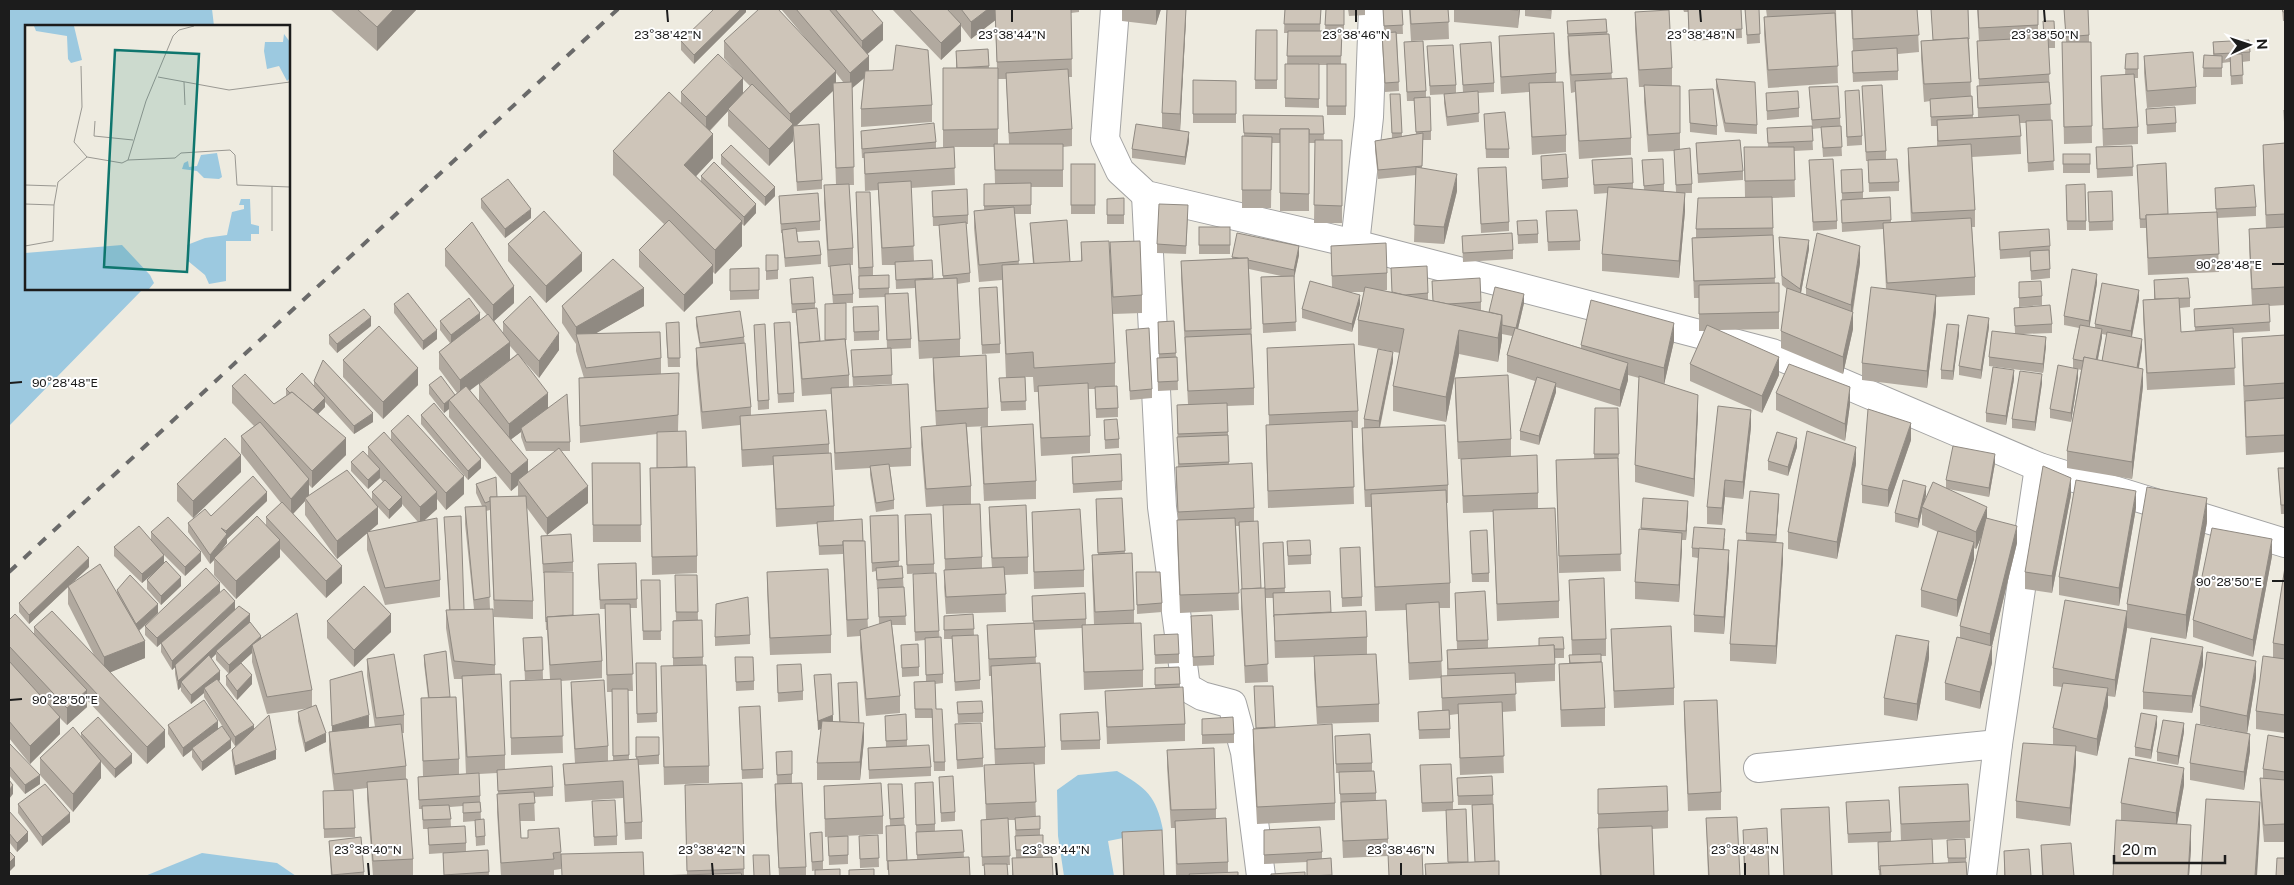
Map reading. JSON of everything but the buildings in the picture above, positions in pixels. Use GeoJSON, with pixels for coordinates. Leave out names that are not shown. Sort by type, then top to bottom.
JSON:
{"type":"FeatureCollection","features":[{"type":"Feature","properties":{"kind":"street"},"geometry":{"type":"LineString","coordinates":[[1116,9],[1105,139],[1120,171],[1146,195],[1355,244],[1772,353],[2039,467],[2285,544]]}},
{"type":"Feature","properties":{"kind":"street"},"geometry":{"type":"LineString","coordinates":[[1355,244],[1369,117],[1373,9]]}},
{"type":"Feature","properties":{"kind":"street"},"geometry":{"type":"LineString","coordinates":[[1146,195],[1162,507],[1186,687],[1202,696],[1232,704],[1245,752],[1261,876]]}},
{"type":"Feature","properties":{"kind":"street"},"geometry":{"type":"LineString","coordinates":[[1982,876],[1998,744],[2039,467]]}},
{"type":"Feature","properties":{"kind":"street"},"geometry":{"type":"LineString","coordinates":[[1758,768],[1998,744]]}},
{"type":"Feature","properties":{"kind":"water"},"geometry":{"type":"Polygon","coordinates":[[[9,9],[212,9],[214,25],[25,25],[25,290],[142,290],[9,426],[9,9]]]}},
{"type":"Feature","properties":{"kind":"water"},"geometry":{"type":"Polygon","coordinates":[[[1117,771],[1135,782],[1153,800],[1163,830],[1108,841],[1114,876],[1064,876],[1058,836],[1057,790],[1078,775],[1117,771]]]}},
{"type":"Feature","properties":{"kind":"water"},"geometry":{"type":"Polygon","coordinates":[[[202,853],[277,863],[296,876],[145,876],[202,853]]]}},
{"type":"Feature","properties":{"kind":"railway"},"geometry":{"type":"LineString","coordinates":[[9,572],[618,9]]}}]}
